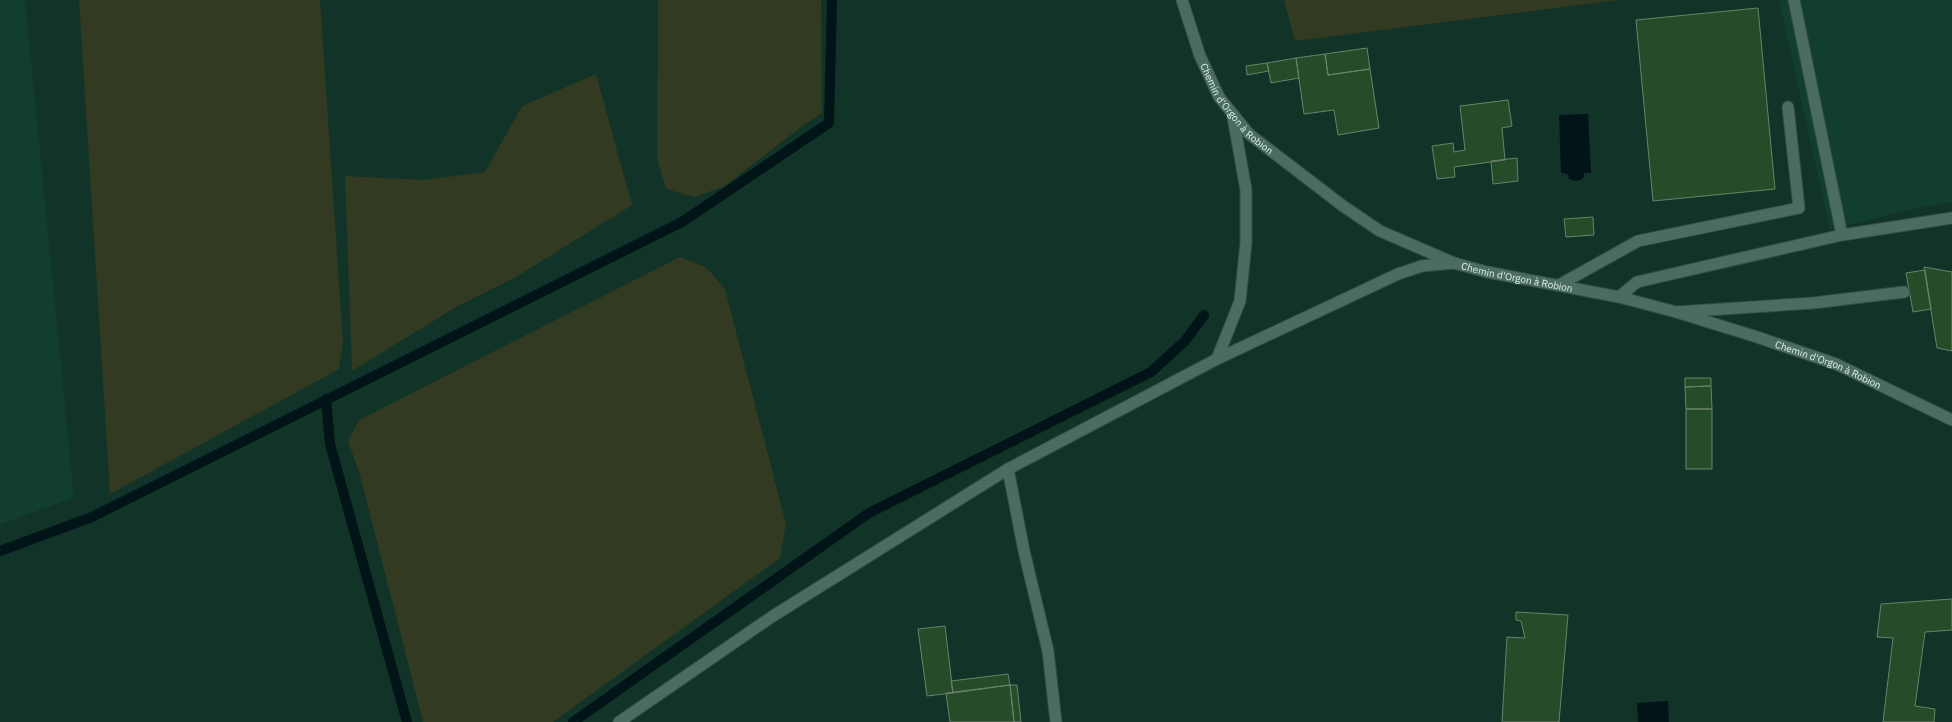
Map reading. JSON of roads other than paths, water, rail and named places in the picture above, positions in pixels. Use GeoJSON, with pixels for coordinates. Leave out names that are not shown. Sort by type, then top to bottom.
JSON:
{"type":"FeatureCollection","features":[{"type":"Feature","properties":{"kind":"street","name":"Chemin d'Orgon à Robion"},"geometry":{"type":"LineString","coordinates":[[1182,0],[1200,56],[1219,97],[1248,134],[1380,232],[1454,263],[1487,272],[1619,297],[1676,312],[1836,364],[1952,420]]}},
{"type":"Feature","properties":{"kind":"street"},"geometry":{"type":"LineString","coordinates":[[1794,0],[1842,235]]}},
{"type":"Feature","properties":{"kind":"street"},"geometry":{"type":"LineString","coordinates":[[1559,285],[1638,241],[1799,208],[1788,107]]}},
{"type":"Feature","properties":{"kind":"street"},"geometry":{"type":"LineString","coordinates":[[1217,359],[1240,301],[1246,243],[1246,190],[1232,114]]}},
{"type":"Feature","properties":{"kind":"street"},"geometry":{"type":"LineString","coordinates":[[1619,297],[1637,282],[1842,235],[1952,218]]}},
{"type":"Feature","properties":{"kind":"street"},"geometry":{"type":"LineString","coordinates":[[619,722],[773,616],[1008,469],[1217,359],[1398,274],[1422,266],[1454,263]]}},
{"type":"Feature","properties":{"kind":"street"},"geometry":{"type":"LineString","coordinates":[[1676,312],[1813,304],[1904,292]]}},
{"type":"Feature","properties":{"kind":"street"},"geometry":{"type":"LineString","coordinates":[[1008,469],[1024,551],[1048,651],[1056,722]]}},
{"type":"Feature","properties":{"kind":"waterway"},"geometry":{"type":"LineString","coordinates":[[0,551],[92,517],[682,222],[829,123],[832,0]]}},
{"type":"Feature","properties":{"kind":"waterway"},"geometry":{"type":"LineString","coordinates":[[573,722],[869,513],[1151,372],[1185,341],[1204,315]]}},
{"type":"Feature","properties":{"kind":"waterway"},"geometry":{"type":"LineString","coordinates":[[326,399],[330,444],[407,722]]}}]}
